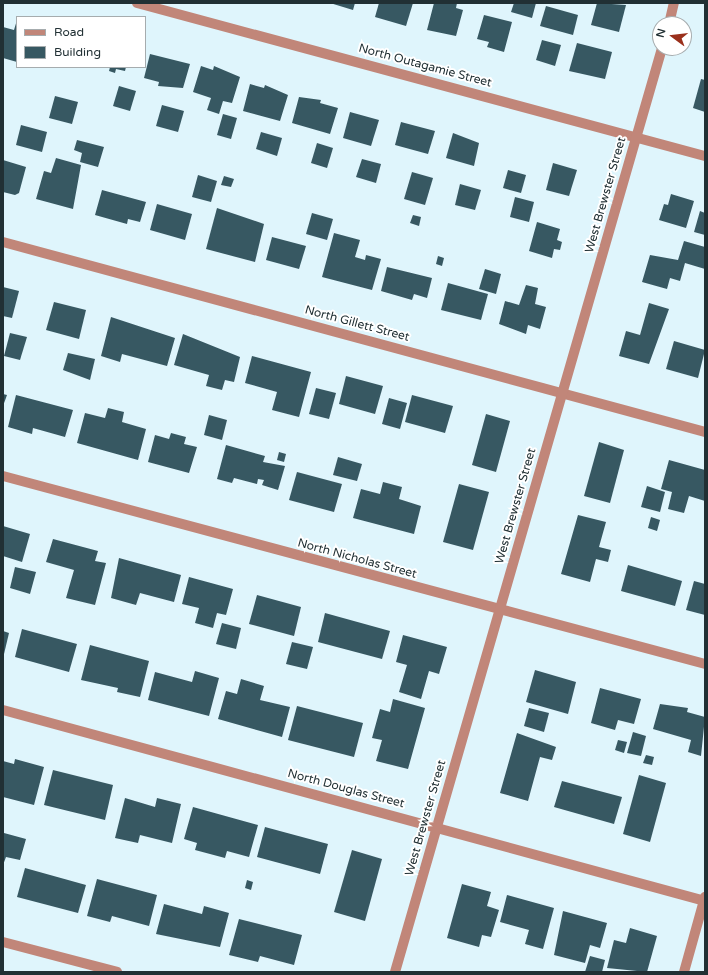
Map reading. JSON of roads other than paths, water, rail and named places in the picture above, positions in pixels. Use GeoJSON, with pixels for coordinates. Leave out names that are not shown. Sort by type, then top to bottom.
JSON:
{"type":"FeatureCollection","features":[{"type":"Feature","properties":{"kind":"street","name":"North Outagamie Street"},"geometry":{"type":"LineString","coordinates":[[137,3],[705,156]]}},
{"type":"Feature","properties":{"kind":"street"},"geometry":{"type":"LineString","coordinates":[[670,16],[674,3]]}},
{"type":"Feature","properties":{"kind":"street","name":"West Brewster Street"},"geometry":{"type":"LineString","coordinates":[[395,972],[500,611],[561,393],[660,56]]}},
{"type":"Feature","properties":{"kind":"street","name":"North Gillett Street"},"geometry":{"type":"LineString","coordinates":[[3,242],[705,432]]}},
{"type":"Feature","properties":{"kind":"street","name":"North Nicholas Street"},"geometry":{"type":"LineString","coordinates":[[3,476],[500,611],[705,664]]}},
{"type":"Feature","properties":{"kind":"street","name":"North Douglas Street"},"geometry":{"type":"LineString","coordinates":[[3,710],[705,900]]}},
{"type":"Feature","properties":{"kind":"street"},"geometry":{"type":"LineString","coordinates":[[684,972],[705,900]]}},
{"type":"Feature","properties":{"kind":"street"},"geometry":{"type":"LineString","coordinates":[[3,942],[117,972]]}}]}
